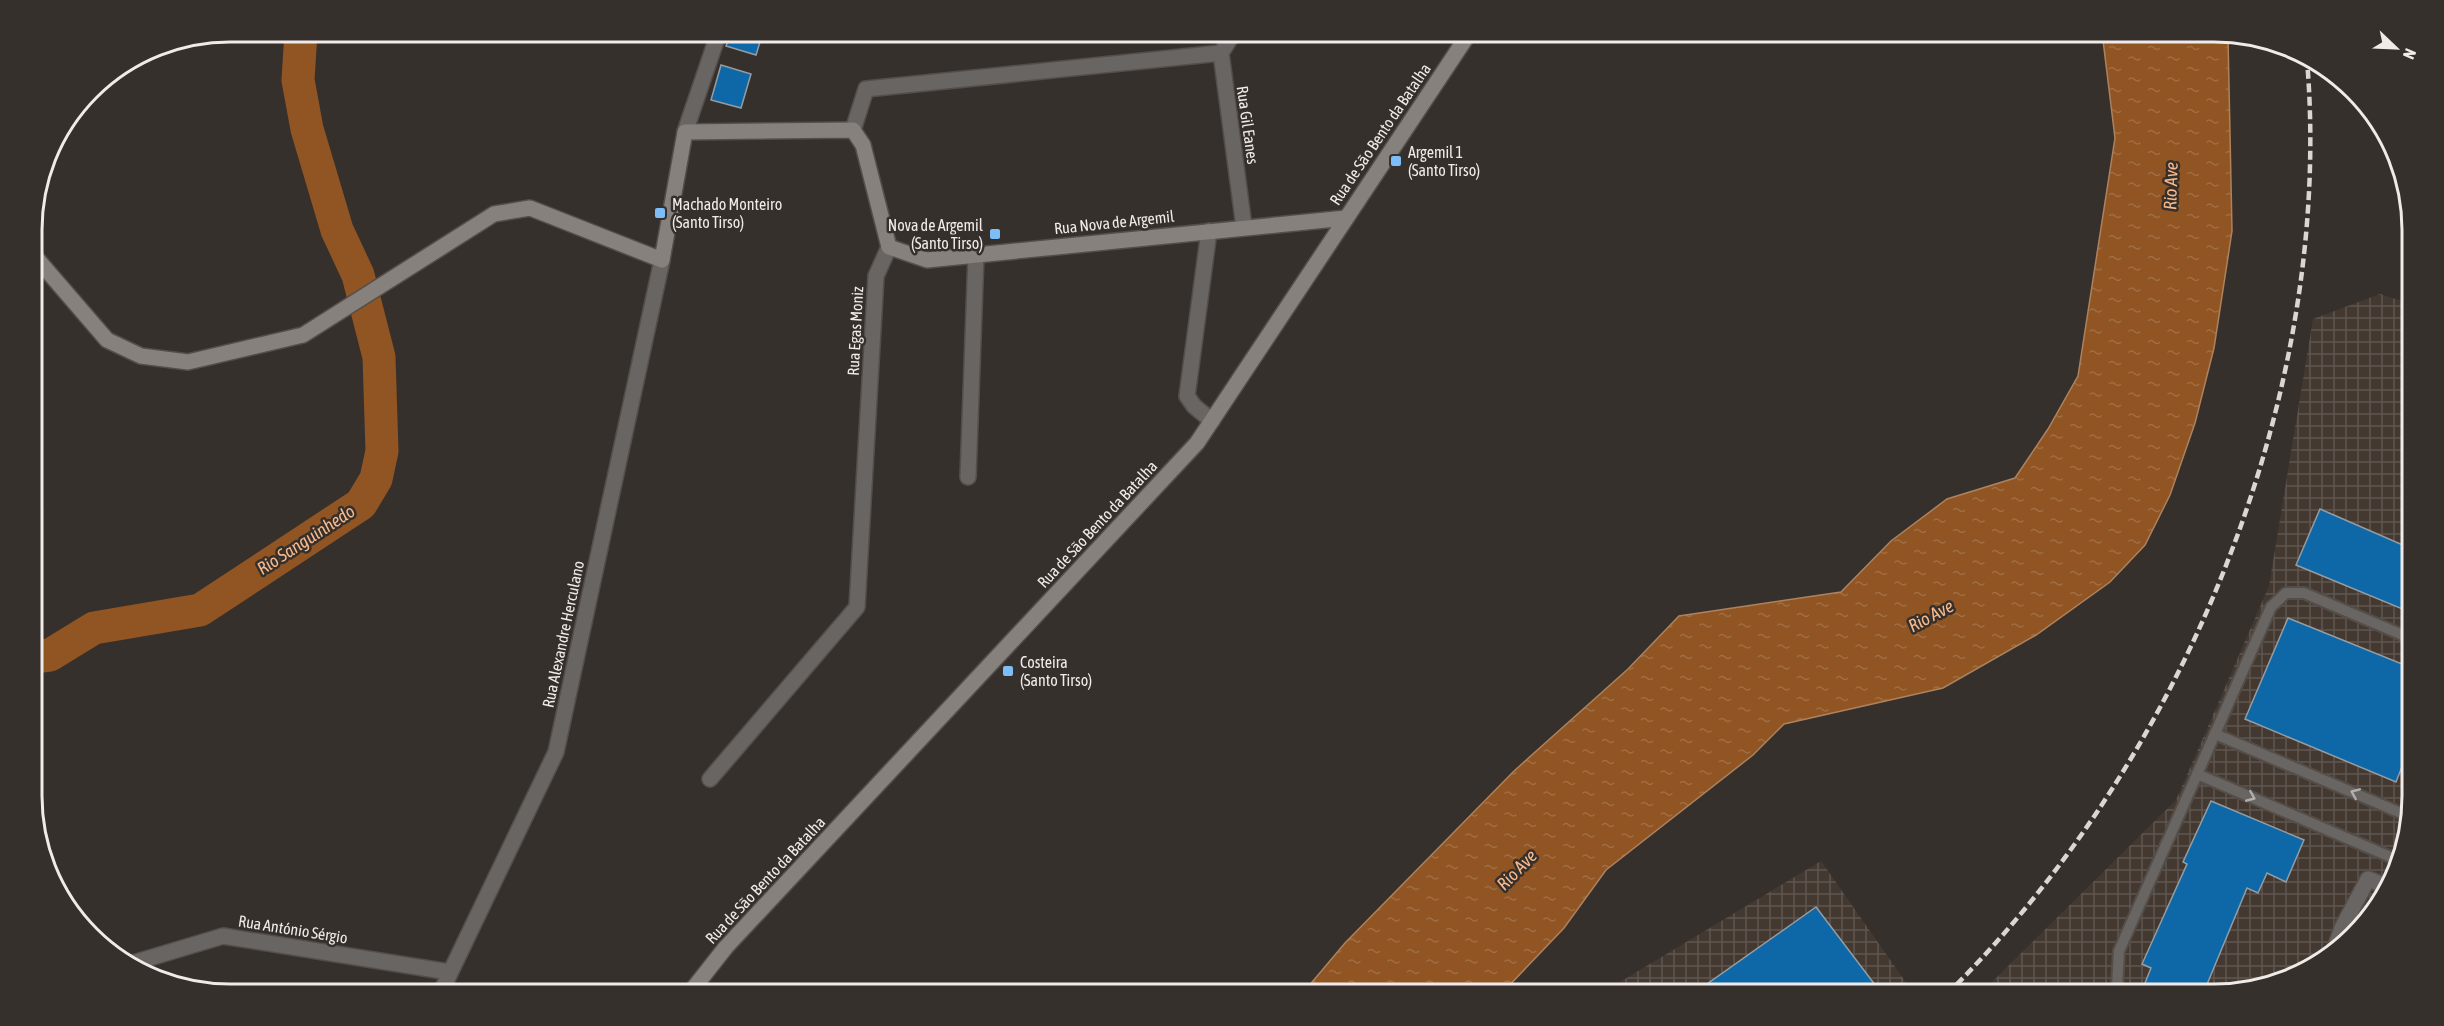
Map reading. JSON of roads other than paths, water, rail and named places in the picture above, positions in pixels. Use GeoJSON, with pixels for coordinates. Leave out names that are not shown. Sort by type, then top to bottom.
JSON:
{"type":"FeatureCollection","features":[{"type":"Feature","properties":{"kind":"street"},"geometry":{"type":"LineString","coordinates":[[42,265],[107,340],[141,356],[188,362],[303,335],[494,214],[530,208],[662,260],[685,132],[716,42]]}},
{"type":"Feature","properties":{"kind":"street"},"geometry":{"type":"LineString","coordinates":[[889,247],[862,145],[853,130],[866,89],[1221,52],[1228,42]]}},
{"type":"Feature","properties":{"kind":"street","name":"Rua de São Bento da Batalha"},"geometry":{"type":"LineString","coordinates":[[697,984],[726,947],[1197,443],[1463,42]]}},
{"type":"Feature","properties":{"kind":"street","name":"Rua Gil Eanes"},"geometry":{"type":"LineString","coordinates":[[1221,52],[1244,227]]}},
{"type":"Feature","properties":{"kind":"street"},"geometry":{"type":"LineString","coordinates":[[685,132],[853,130]]}},
{"type":"Feature","properties":{"kind":"street","name":"Rua Nova de Argemil"},"geometry":{"type":"LineString","coordinates":[[889,247],[927,260],[1346,218]]}},
{"type":"Feature","properties":{"kind":"street"},"geometry":{"type":"LineString","coordinates":[[1209,231],[1187,396],[1194,406],[1212,421]]}},
{"type":"Feature","properties":{"kind":"street","name":"Rua Egas Moniz"},"geometry":{"type":"LineString","coordinates":[[710,780],[857,607],[876,276],[889,247]]}},
{"type":"Feature","properties":{"kind":"street"},"geometry":{"type":"LineString","coordinates":[[968,477],[976,255]]}},
{"type":"Feature","properties":{"kind":"street","name":"Rua Alexandre Herculano"},"geometry":{"type":"LineString","coordinates":[[444,984],[556,752],[662,260]]}},
{"type":"Feature","properties":{"kind":"street"},"geometry":{"type":"LineString","coordinates":[[2339,935],[2368,879],[2380,884]]}},
{"type":"Feature","properties":{"kind":"street","name":"Rua António Sérgio"},"geometry":{"type":"LineString","coordinates":[[140,961],[223,936],[449,972]]}},
{"type":"Feature","properties":{"kind":"lane"},"geometry":{"type":"LineString","coordinates":[[2117,984],[2119,951],[2271,607],[2286,593],[2304,593],[2402,635]]}},
{"type":"Feature","properties":{"kind":"lane"},"geometry":{"type":"LineString","coordinates":[[2215,734],[2401,812]]}},
{"type":"Feature","properties":{"kind":"lane"},"geometry":{"type":"LineString","coordinates":[[2197,774],[2392,857]]}},
{"type":"Feature","properties":{"kind":"water","name":"Rio Ave"},"geometry":{"type":"Polygon","coordinates":[[[2103,42],[2228,43],[2232,231],[2214,348],[2195,423],[2170,495],[2145,545],[2110,582],[2036,635],[1943,688],[1784,724],[1753,755],[1606,870],[1564,928],[1511,984],[1310,984],[1345,943],[1514,771],[1628,669],[1679,616],[1841,592],[1891,541],[1947,499],[2015,478],[2048,429],[2078,376],[2115,138],[2103,42]]]}},
{"type":"Feature","properties":{"kind":"waterway","name":"Rio Sanguinhedo"},"geometry":{"type":"LineString","coordinates":[[42,656],[50,655],[94,628],[200,610],[361,504],[376,479],[382,451],[379,357],[358,275],[337,230],[307,129],[298,80],[300,42]]}},
{"type":"Feature","properties":{"kind":"railway"},"geometry":{"type":"LineString","coordinates":[[1956,984],[2032,901],[2107,797],[2172,684],[2226,564],[2268,440],[2296,314],[2309,186],[2307,67]]}},
{"type":"Feature","properties":{"kind":"place","name":"Argemil 1 (Santo Tirso)"},"geometry":{"type":"Point","coordinates":[1396,161]}},
{"type":"Feature","properties":{"kind":"place","name":"Machado Monteiro (Santo Tirso)"},"geometry":{"type":"Point","coordinates":[660,213]}},
{"type":"Feature","properties":{"kind":"place","name":"Nova de Argemil (Santo Tirso)"},"geometry":{"type":"Point","coordinates":[995,234]}},
{"type":"Feature","properties":{"kind":"place","name":"Costeira (Santo Tirso)"},"geometry":{"type":"Point","coordinates":[1008,671]}}]}
